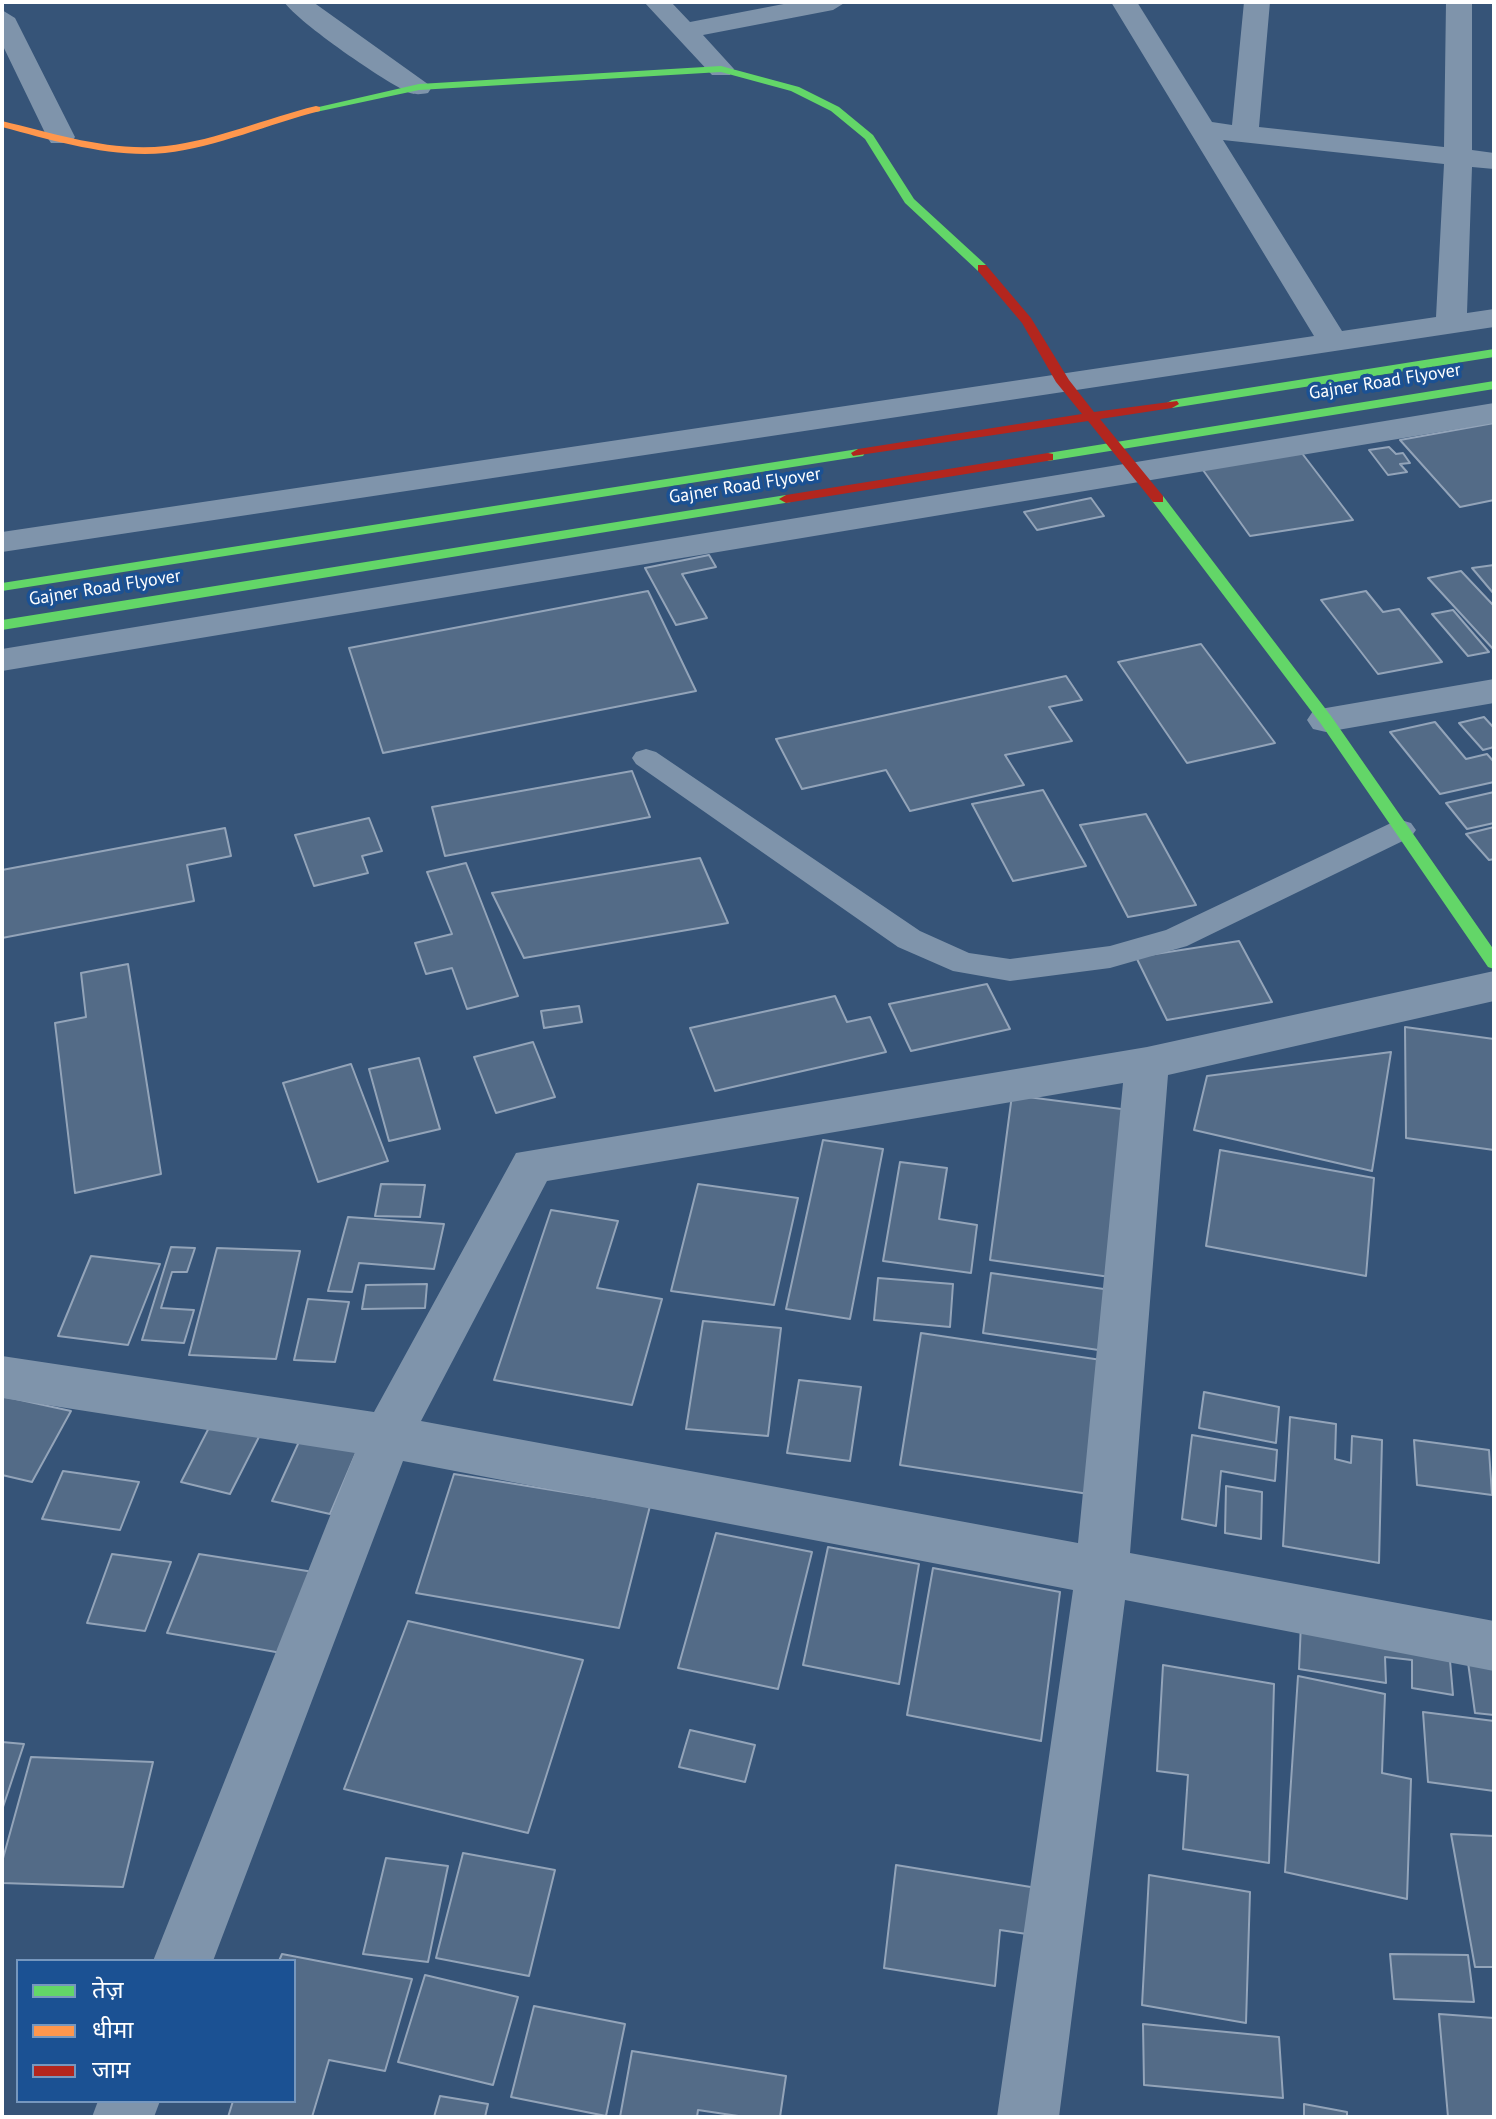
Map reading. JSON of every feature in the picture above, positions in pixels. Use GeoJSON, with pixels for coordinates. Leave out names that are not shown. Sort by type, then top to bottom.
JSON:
{"type":"FeatureCollection","features":[{"type":"Feature","properties":{"kind":"main road"},"geometry":{"type":"LineString","coordinates":[[2,124],[98,147],[164,150],[216,139],[303,112],[419,87],[721,69],[795,89],[835,109],[869,137],[909,201],[993,278],[1027,321],[1063,382],[1136,471],[1326,720],[1494,963]]}},
{"type":"Feature","properties":{"kind":"main road","name":"Gajner Road Flyover"},"geometry":{"type":"LineString","coordinates":[[2,587],[1494,353]]}},
{"type":"Feature","properties":{"kind":"main road","name":"Gajner Road Flyover"},"geometry":{"type":"LineString","coordinates":[[2,625],[1494,385]]}},
{"type":"Feature","properties":{"kind":"street"},"geometry":{"type":"LineString","coordinates":[[297,2],[371,58],[419,87]]}},
{"type":"Feature","properties":{"kind":"street"},"geometry":{"type":"LineString","coordinates":[[657,2],[721,69]]}},
{"type":"Feature","properties":{"kind":"street"},"geometry":{"type":"LineString","coordinates":[[684,31],[833,2]]}},
{"type":"Feature","properties":{"kind":"street"},"geometry":{"type":"LineString","coordinates":[[1124,2],[1206,130],[1333,342]]}},
{"type":"Feature","properties":{"kind":"street"},"geometry":{"type":"LineString","coordinates":[[1245,134],[1257,2]]}},
{"type":"Feature","properties":{"kind":"street"},"geometry":{"type":"LineString","coordinates":[[1451,325],[1458,157],[1459,2]]}},
{"type":"Feature","properties":{"kind":"street"},"geometry":{"type":"LineString","coordinates":[[2,18],[61,137]]}},
{"type":"Feature","properties":{"kind":"street"},"geometry":{"type":"LineString","coordinates":[[1206,130],[1494,161]]}},
{"type":"Feature","properties":{"kind":"street"},"geometry":{"type":"LineString","coordinates":[[2,542],[1494,318]]}},
{"type":"Feature","properties":{"kind":"street"},"geometry":{"type":"LineString","coordinates":[[2,660],[1494,413]]}},
{"type":"Feature","properties":{"kind":"street"},"geometry":{"type":"LineString","coordinates":[[1326,720],[1494,691]]}},
{"type":"Feature","properties":{"kind":"street"},"geometry":{"type":"LineString","coordinates":[[184,1959],[387,1436],[532,1166],[1147,1063],[1494,986]]}},
{"type":"Feature","properties":{"kind":"street"},"geometry":{"type":"LineString","coordinates":[[1028,2117],[1102,1573],[1147,1063]]}},
{"type":"Feature","properties":{"kind":"street"},"geometry":{"type":"LineString","coordinates":[[2,1377],[387,1436],[1494,1646]]}},
{"type":"Feature","properties":{"kind":"lane"},"geometry":{"type":"LineString","coordinates":[[646,758],[909,939],[964,963],[1010,970],[1110,957],[1176,938],[1401,830]]}},
{"type":"Feature","properties":{"kind":"building"},"geometry":{"type":"Polygon","coordinates":[[[1494,423],[1494,500],[1460,507],[1400,440],[1494,423]]]}},
{"type":"Feature","properties":{"kind":"building"},"geometry":{"type":"Polygon","coordinates":[[[1389,447],[1396,454],[1403,453],[1410,463],[1400,464],[1407,472],[1388,475],[1369,450],[1389,447]]]}},
{"type":"Feature","properties":{"kind":"building"},"geometry":{"type":"Polygon","coordinates":[[[1298,448],[1353,520],[1250,536],[1198,463],[1298,448]]]}},
{"type":"Feature","properties":{"kind":"building"},"geometry":{"type":"Polygon","coordinates":[[[1091,498],[1104,516],[1037,530],[1024,512],[1091,498]]]}},
{"type":"Feature","properties":{"kind":"building"},"geometry":{"type":"Polygon","coordinates":[[[709,555],[716,567],[682,574],[707,618],[676,625],[645,568],[709,555]]]}},
{"type":"Feature","properties":{"kind":"building"},"geometry":{"type":"Polygon","coordinates":[[[1494,565],[1494,594],[1472,568],[1494,565]]]}},
{"type":"Feature","properties":{"kind":"building"},"geometry":{"type":"Polygon","coordinates":[[[1461,571],[1494,606],[1494,650],[1428,578],[1461,571]]]}},
{"type":"Feature","properties":{"kind":"building"},"geometry":{"type":"Polygon","coordinates":[[[648,591],[696,691],[383,753],[349,648],[648,591]]]}},
{"type":"Feature","properties":{"kind":"building"},"geometry":{"type":"Polygon","coordinates":[[[1366,591],[1383,612],[1399,609],[1442,662],[1378,674],[1321,600],[1366,591]]]}},
{"type":"Feature","properties":{"kind":"building"},"geometry":{"type":"Polygon","coordinates":[[[1453,610],[1489,652],[1468,656],[1432,614],[1453,610]]]}},
{"type":"Feature","properties":{"kind":"building"},"geometry":{"type":"Polygon","coordinates":[[[1201,644],[1275,743],[1187,763],[1118,662],[1201,644]]]}},
{"type":"Feature","properties":{"kind":"building"},"geometry":{"type":"Polygon","coordinates":[[[1066,676],[1082,700],[1049,707],[1072,741],[1005,755],[1024,785],[910,811],[886,770],[802,789],[776,739],[1066,676]]]}},
{"type":"Feature","properties":{"kind":"building"},"geometry":{"type":"Polygon","coordinates":[[[1484,717],[1494,728],[1494,747],[1483,750],[1459,723],[1484,717]]]}},
{"type":"Feature","properties":{"kind":"building"},"geometry":{"type":"Polygon","coordinates":[[[1435,722],[1466,759],[1487,754],[1494,762],[1494,782],[1440,794],[1390,732],[1435,722]]]}},
{"type":"Feature","properties":{"kind":"building"},"geometry":{"type":"Polygon","coordinates":[[[632,771],[650,817],[445,856],[432,807],[632,771]]]}},
{"type":"Feature","properties":{"kind":"building"},"geometry":{"type":"Polygon","coordinates":[[[1043,790],[1086,866],[1013,881],[972,804],[1043,790]]]}},
{"type":"Feature","properties":{"kind":"building"},"geometry":{"type":"Polygon","coordinates":[[[1494,792],[1494,823],[1467,829],[1446,803],[1494,792]]]}},
{"type":"Feature","properties":{"kind":"building"},"geometry":{"type":"Polygon","coordinates":[[[1146,814],[1196,905],[1128,917],[1080,825],[1146,814]]]}},
{"type":"Feature","properties":{"kind":"building"},"geometry":{"type":"Polygon","coordinates":[[[369,818],[382,851],[362,856],[368,873],[314,886],[295,835],[369,818]]]}},
{"type":"Feature","properties":{"kind":"building"},"geometry":{"type":"Polygon","coordinates":[[[1494,827],[1494,859],[1489,860],[1466,834],[1494,827]]]}},
{"type":"Feature","properties":{"kind":"building"},"geometry":{"type":"Polygon","coordinates":[[[225,828],[231,856],[187,865],[194,901],[2,938],[2,870],[225,828]]]}},
{"type":"Feature","properties":{"kind":"building"},"geometry":{"type":"Polygon","coordinates":[[[700,858],[728,923],[524,958],[492,893],[700,858]]]}},
{"type":"Feature","properties":{"kind":"building"},"geometry":{"type":"Polygon","coordinates":[[[466,863],[518,996],[467,1009],[452,968],[426,974],[415,943],[452,934],[427,872],[466,863]]]}},
{"type":"Feature","properties":{"kind":"building"},"geometry":{"type":"Polygon","coordinates":[[[1239,941],[1272,1002],[1167,1020],[1136,957],[1239,941]]]}},
{"type":"Feature","properties":{"kind":"building"},"geometry":{"type":"Polygon","coordinates":[[[128,964],[161,1174],[75,1193],[55,1023],[86,1017],[81,973],[128,964]]]}},
{"type":"Feature","properties":{"kind":"building"},"geometry":{"type":"Polygon","coordinates":[[[987,984],[1010,1029],[911,1051],[889,1004],[987,984]]]}},
{"type":"Feature","properties":{"kind":"building"},"geometry":{"type":"Polygon","coordinates":[[[835,996],[847,1022],[870,1017],[886,1052],[715,1091],[690,1028],[835,996]]]}},
{"type":"Feature","properties":{"kind":"building"},"geometry":{"type":"Polygon","coordinates":[[[579,1006],[582,1022],[544,1028],[541,1011],[579,1006]]]}},
{"type":"Feature","properties":{"kind":"building"},"geometry":{"type":"Polygon","coordinates":[[[1405,1027],[1494,1039],[1494,1150],[1406,1138],[1405,1027]]]}},
{"type":"Feature","properties":{"kind":"building"},"geometry":{"type":"Polygon","coordinates":[[[533,1042],[555,1097],[496,1113],[474,1057],[533,1042]]]}},
{"type":"Feature","properties":{"kind":"building"},"geometry":{"type":"Polygon","coordinates":[[[1391,1052],[1372,1171],[1194,1130],[1207,1076],[1391,1052]]]}},
{"type":"Feature","properties":{"kind":"building"},"geometry":{"type":"Polygon","coordinates":[[[419,1058],[440,1129],[389,1141],[369,1069],[419,1058]]]}},
{"type":"Feature","properties":{"kind":"building"},"geometry":{"type":"Polygon","coordinates":[[[351,1064],[388,1161],[318,1182],[283,1083],[351,1064]]]}},
{"type":"Feature","properties":{"kind":"building"},"geometry":{"type":"Polygon","coordinates":[[[1012,1095],[1137,1111],[1124,1279],[990,1260],[1012,1095]]]}},
{"type":"Feature","properties":{"kind":"building"},"geometry":{"type":"Polygon","coordinates":[[[823,1140],[883,1149],[850,1319],[786,1309],[823,1140]]]}},
{"type":"Feature","properties":{"kind":"building"},"geometry":{"type":"Polygon","coordinates":[[[1220,1150],[1374,1178],[1366,1276],[1206,1246],[1220,1150]]]}},
{"type":"Feature","properties":{"kind":"building"},"geometry":{"type":"Polygon","coordinates":[[[900,1162],[947,1168],[939,1219],[977,1225],[971,1273],[883,1261],[900,1162]]]}},
{"type":"Feature","properties":{"kind":"building"},"geometry":{"type":"Polygon","coordinates":[[[381,1184],[425,1185],[420,1217],[375,1216],[381,1184]]]}},
{"type":"Feature","properties":{"kind":"building"},"geometry":{"type":"Polygon","coordinates":[[[698,1184],[798,1198],[774,1305],[671,1291],[698,1184]]]}},
{"type":"Feature","properties":{"kind":"building"},"geometry":{"type":"Polygon","coordinates":[[[551,1210],[618,1221],[597,1288],[662,1299],[632,1405],[494,1380],[551,1210]]]}},
{"type":"Feature","properties":{"kind":"building"},"geometry":{"type":"Polygon","coordinates":[[[348,1217],[444,1224],[434,1269],[359,1263],[352,1292],[328,1291],[348,1217]]]}},
{"type":"Feature","properties":{"kind":"building"},"geometry":{"type":"Polygon","coordinates":[[[171,1247],[195,1248],[187,1272],[172,1272],[161,1308],[194,1310],[184,1343],[142,1340],[171,1247]]]}},
{"type":"Feature","properties":{"kind":"building"},"geometry":{"type":"Polygon","coordinates":[[[217,1248],[300,1251],[276,1359],[189,1355],[217,1248]]]}},
{"type":"Feature","properties":{"kind":"building"},"geometry":{"type":"Polygon","coordinates":[[[91,1256],[160,1264],[128,1345],[58,1336],[91,1256]]]}},
{"type":"Feature","properties":{"kind":"building"},"geometry":{"type":"Polygon","coordinates":[[[991,1273],[1118,1291],[1112,1352],[983,1333],[991,1273]]]}},
{"type":"Feature","properties":{"kind":"building"},"geometry":{"type":"Polygon","coordinates":[[[878,1278],[953,1284],[950,1327],[874,1320],[878,1278]]]}},
{"type":"Feature","properties":{"kind":"building"},"geometry":{"type":"Polygon","coordinates":[[[427,1284],[425,1308],[362,1309],[366,1285],[427,1284]]]}},
{"type":"Feature","properties":{"kind":"building"},"geometry":{"type":"Polygon","coordinates":[[[308,1299],[349,1302],[335,1362],[294,1360],[308,1299]]]}},
{"type":"Feature","properties":{"kind":"building"},"geometry":{"type":"Polygon","coordinates":[[[703,1321],[781,1328],[768,1436],[686,1429],[703,1321]]]}},
{"type":"Feature","properties":{"kind":"building"},"geometry":{"type":"Polygon","coordinates":[[[921,1333],[1108,1361],[1095,1495],[900,1465],[921,1333]]]}},
{"type":"Feature","properties":{"kind":"building"},"geometry":{"type":"Polygon","coordinates":[[[799,1380],[861,1387],[850,1461],[787,1453],[799,1380]]]}},
{"type":"Feature","properties":{"kind":"building"},"geometry":{"type":"Polygon","coordinates":[[[1204,1392],[1279,1407],[1276,1443],[1199,1428],[1204,1392]]]}},
{"type":"Feature","properties":{"kind":"building"},"geometry":{"type":"Polygon","coordinates":[[[2,1396],[71,1411],[32,1482],[2,1475],[2,1396]]]}},
{"type":"Feature","properties":{"kind":"building"},"geometry":{"type":"Polygon","coordinates":[[[215,1416],[264,1427],[230,1494],[181,1482],[215,1416]]]}},
{"type":"Feature","properties":{"kind":"building"},"geometry":{"type":"Polygon","coordinates":[[[1290,1417],[1336,1424],[1335,1459],[1351,1463],[1352,1436],[1382,1440],[1379,1563],[1283,1546],[1290,1417]]]}},
{"type":"Feature","properties":{"kind":"building"},"geometry":{"type":"Polygon","coordinates":[[[303,1433],[359,1446],[330,1514],[272,1501],[303,1433]]]}},
{"type":"Feature","properties":{"kind":"building"},"geometry":{"type":"Polygon","coordinates":[[[1192,1435],[1277,1450],[1275,1481],[1221,1471],[1216,1526],[1182,1519],[1192,1435]]]}},
{"type":"Feature","properties":{"kind":"building"},"geometry":{"type":"Polygon","coordinates":[[[1414,1440],[1489,1450],[1492,1495],[1417,1485],[1414,1440]]]}},
{"type":"Feature","properties":{"kind":"building"},"geometry":{"type":"Polygon","coordinates":[[[63,1471],[139,1482],[120,1530],[42,1519],[63,1471]]]}},
{"type":"Feature","properties":{"kind":"building"},"geometry":{"type":"Polygon","coordinates":[[[454,1474],[650,1506],[619,1628],[416,1593],[454,1474]]]}},
{"type":"Feature","properties":{"kind":"building"},"geometry":{"type":"Polygon","coordinates":[[[1226,1486],[1262,1492],[1261,1539],[1225,1533],[1226,1486]]]}},
{"type":"Feature","properties":{"kind":"building"},"geometry":{"type":"Polygon","coordinates":[[[716,1533],[812,1552],[778,1689],[678,1668],[716,1533]]]}},
{"type":"Feature","properties":{"kind":"building"},"geometry":{"type":"Polygon","coordinates":[[[828,1547],[919,1564],[899,1684],[803,1665],[828,1547]]]}},
{"type":"Feature","properties":{"kind":"building"},"geometry":{"type":"Polygon","coordinates":[[[112,1554],[171,1562],[145,1631],[87,1623],[112,1554]]]}},
{"type":"Feature","properties":{"kind":"building"},"geometry":{"type":"Polygon","coordinates":[[[199,1554],[320,1573],[293,1655],[167,1633],[199,1554]]]}},
{"type":"Feature","properties":{"kind":"building"},"geometry":{"type":"Polygon","coordinates":[[[933,1568],[1060,1592],[1041,1741],[907,1715],[933,1568]]]}},
{"type":"Feature","properties":{"kind":"building"},"geometry":{"type":"Polygon","coordinates":[[[408,1621],[583,1660],[528,1833],[344,1789],[408,1621]]]}},
{"type":"Feature","properties":{"kind":"building"},"geometry":{"type":"Polygon","coordinates":[[[1301,1623],[1449,1649],[1453,1695],[1412,1688],[1412,1660],[1385,1657],[1386,1683],[1299,1669],[1301,1623]]]}},
{"type":"Feature","properties":{"kind":"building"},"geometry":{"type":"Polygon","coordinates":[[[1466,1648],[1494,1652],[1494,1715],[1475,1713],[1466,1648]]]}},
{"type":"Feature","properties":{"kind":"building"},"geometry":{"type":"Polygon","coordinates":[[[1163,1665],[1274,1684],[1269,1863],[1183,1849],[1188,1775],[1157,1771],[1163,1665]]]}},
{"type":"Feature","properties":{"kind":"building"},"geometry":{"type":"Polygon","coordinates":[[[1298,1676],[1385,1694],[1382,1773],[1411,1779],[1407,1899],[1285,1872],[1298,1676]]]}},
{"type":"Feature","properties":{"kind":"building"},"geometry":{"type":"Polygon","coordinates":[[[1423,1712],[1494,1721],[1494,1791],[1428,1782],[1423,1712]]]}},
{"type":"Feature","properties":{"kind":"building"},"geometry":{"type":"Polygon","coordinates":[[[690,1730],[755,1745],[745,1782],[679,1767],[690,1730]]]}},
{"type":"Feature","properties":{"kind":"building"},"geometry":{"type":"Polygon","coordinates":[[[2,1742],[24,1744],[2,1810],[2,1742]]]}},
{"type":"Feature","properties":{"kind":"building"},"geometry":{"type":"Polygon","coordinates":[[[31,1757],[153,1762],[123,1887],[2,1883],[2,1862],[31,1757]]]}},
{"type":"Feature","properties":{"kind":"building"},"geometry":{"type":"Polygon","coordinates":[[[1451,1834],[1494,1836],[1494,1967],[1475,1967],[1451,1834]]]}},
{"type":"Feature","properties":{"kind":"building"},"geometry":{"type":"Polygon","coordinates":[[[463,1853],[555,1870],[529,1976],[436,1958],[463,1853]]]}},
{"type":"Feature","properties":{"kind":"building"},"geometry":{"type":"Polygon","coordinates":[[[386,1858],[448,1866],[428,1962],[363,1954],[386,1858]]]}},
{"type":"Feature","properties":{"kind":"building"},"geometry":{"type":"Polygon","coordinates":[[[896,1865],[1043,1889],[1040,1936],[1000,1930],[995,1986],[884,1968],[896,1865]]]}},
{"type":"Feature","properties":{"kind":"building"},"geometry":{"type":"Polygon","coordinates":[[[1149,1875],[1250,1892],[1246,2023],[1142,2005],[1149,1875]]]}},
{"type":"Feature","properties":{"kind":"building"},"geometry":{"type":"Polygon","coordinates":[[[282,1954],[412,1979],[385,2071],[329,2060],[312,2117],[228,2117],[232,2103],[296,2103],[296,1959],[280,1959],[282,1954]]]}},
{"type":"Feature","properties":{"kind":"building"},"geometry":{"type":"Polygon","coordinates":[[[1390,1954],[1468,1955],[1474,2002],[1394,1999],[1390,1954]]]}},
{"type":"Feature","properties":{"kind":"building"},"geometry":{"type":"Polygon","coordinates":[[[425,1975],[518,1997],[493,2085],[398,2062],[425,1975]]]}},
{"type":"Feature","properties":{"kind":"building"},"geometry":{"type":"Polygon","coordinates":[[[534,2006],[625,2024],[606,2116],[511,2097],[534,2006]]]}},
{"type":"Feature","properties":{"kind":"building"},"geometry":{"type":"Polygon","coordinates":[[[1439,2014],[1494,2018],[1494,2117],[1448,2117],[1439,2014]]]}},
{"type":"Feature","properties":{"kind":"building"},"geometry":{"type":"Polygon","coordinates":[[[1143,2024],[1279,2037],[1283,2098],[1144,2085],[1143,2024]]]}},
{"type":"Feature","properties":{"kind":"building"},"geometry":{"type":"Polygon","coordinates":[[[632,2051],[786,2076],[780,2117],[745,2117],[698,2110],[697,2117],[620,2117],[632,2051]]]}},
{"type":"Feature","properties":{"kind":"building"},"geometry":{"type":"Polygon","coordinates":[[[440,2096],[488,2104],[485,2117],[434,2117],[440,2096]]]}},
{"type":"Feature","properties":{"kind":"building"},"geometry":{"type":"Polygon","coordinates":[[[1304,2104],[1347,2112],[1347,2117],[1304,2117],[1304,2104]]]}},
{"type":"Feature","properties":{"kind":"traffic: fast"},"geometry":{"type":"LineString","coordinates":[[316,109],[419,87],[721,69],[795,89],[835,109],[869,137],[909,201],[982,268]]}},
{"type":"Feature","properties":{"kind":"traffic: fast"},"geometry":{"type":"LineString","coordinates":[[1172,404],[1494,353]]}},
{"type":"Feature","properties":{"kind":"traffic: fast"},"geometry":{"type":"LineString","coordinates":[[1048,457],[1494,385]]}},
{"type":"Feature","properties":{"kind":"traffic: fast"},"geometry":{"type":"LineString","coordinates":[[2,587],[858,453]]}},
{"type":"Feature","properties":{"kind":"traffic: fast"},"geometry":{"type":"LineString","coordinates":[[2,625],[786,499]]}},
{"type":"Feature","properties":{"kind":"traffic: fast"},"geometry":{"type":"LineString","coordinates":[[1158,499],[1326,720],[1494,963]]}},
{"type":"Feature","properties":{"kind":"traffic: slow"},"geometry":{"type":"LineString","coordinates":[[2,124],[105,148],[147,150],[205,142],[316,109]]}},
{"type":"Feature","properties":{"kind":"traffic: jam"},"geometry":{"type":"LineString","coordinates":[[982,268],[1027,321],[1063,382],[1158,499]]}},
{"type":"Feature","properties":{"kind":"traffic: jam"},"geometry":{"type":"LineString","coordinates":[[858,453],[1172,404]]}},
{"type":"Feature","properties":{"kind":"traffic: jam"},"geometry":{"type":"LineString","coordinates":[[786,499],[1048,457]]}}]}
